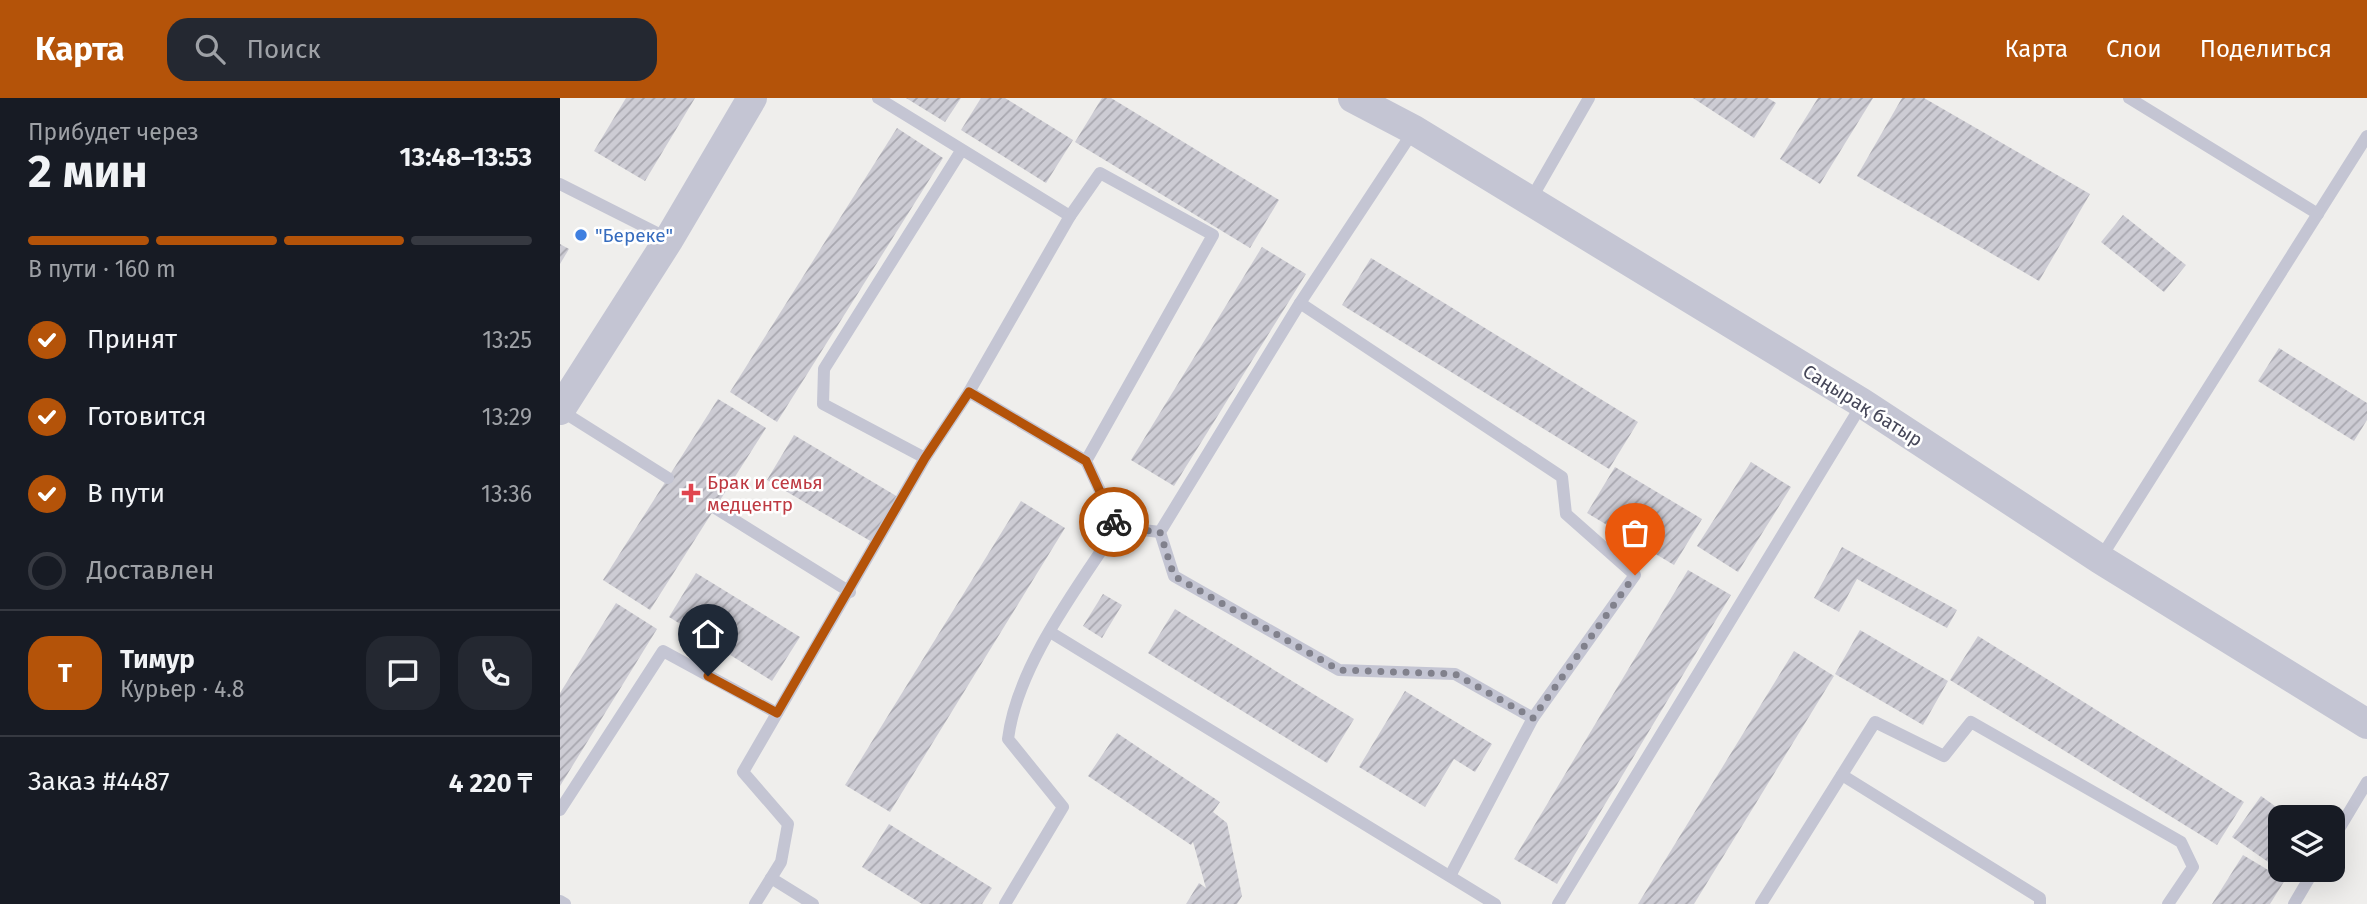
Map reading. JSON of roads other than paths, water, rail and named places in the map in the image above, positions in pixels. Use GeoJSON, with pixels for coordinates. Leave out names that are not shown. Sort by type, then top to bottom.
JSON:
{"type":"FeatureCollection","features":[{"type":"Feature","properties":{"kind":"street"},"geometry":{"type":"LineString","coordinates":[[560,410],[669,239],[752,98]]}},
{"type":"Feature","properties":{"kind":"street","name":"Саңырақ батыр"},"geometry":{"type":"LineString","coordinates":[[1353,98],[1414,130],[1862,403],[2100,559],[2367,724]]}},
{"type":"Feature","properties":{"kind":"lane"},"geometry":{"type":"LineString","coordinates":[[878,98],[1070,216]]}},
{"type":"Feature","properties":{"kind":"lane"},"geometry":{"type":"LineString","coordinates":[[1530,201],[1589,98]]}},
{"type":"Feature","properties":{"kind":"lane"},"geometry":{"type":"LineString","coordinates":[[2129,98],[2318,214]]}},
{"type":"Feature","properties":{"kind":"lane"},"geometry":{"type":"LineString","coordinates":[[1414,130],[1300,303],[1160,532],[1174,576],[1339,670],[1455,674],[1533,718]]}},
{"type":"Feature","properties":{"kind":"lane"},"geometry":{"type":"LineString","coordinates":[[2100,559],[2367,136]]}},
{"type":"Feature","properties":{"kind":"lane"},"geometry":{"type":"LineString","coordinates":[[925,458],[823,404],[824,369],[961,151]]}},
{"type":"Feature","properties":{"kind":"lane"},"geometry":{"type":"LineString","coordinates":[[755,904],[781,862],[788,824],[743,772],[925,458],[969,392],[1070,216],[1100,173],[1213,235],[1086,461]]}},
{"type":"Feature","properties":{"kind":"lane"},"geometry":{"type":"LineString","coordinates":[[560,184],[669,239]]}},
{"type":"Feature","properties":{"kind":"lane"},"geometry":{"type":"LineString","coordinates":[[1300,303],[1562,477],[1566,514],[1635,575],[1533,718],[1450,876]]}},
{"type":"Feature","properties":{"kind":"lane"},"geometry":{"type":"LineString","coordinates":[[969,392],[1086,461],[1116,527]]}},
{"type":"Feature","properties":{"kind":"lane"},"geometry":{"type":"LineString","coordinates":[[1558,904],[1862,403]]}},
{"type":"Feature","properties":{"kind":"lane"},"geometry":{"type":"LineString","coordinates":[[560,410],[668,478]]}},
{"type":"Feature","properties":{"kind":"lane"},"geometry":{"type":"LineString","coordinates":[[715,508],[849,592]]}},
{"type":"Feature","properties":{"kind":"lane"},"geometry":{"type":"LineString","coordinates":[[1116,527],[1160,532]]}},
{"type":"Feature","properties":{"kind":"lane"},"geometry":{"type":"LineString","coordinates":[[1005,904],[1063,807],[1008,739],[1011,712],[1050,632],[1116,527]]}},
{"type":"Feature","properties":{"kind":"lane"},"geometry":{"type":"LineString","coordinates":[[1050,632],[1495,904]]}},
{"type":"Feature","properties":{"kind":"lane"},"geometry":{"type":"LineString","coordinates":[[560,810],[663,651],[777,713]]}},
{"type":"Feature","properties":{"kind":"lane"},"geometry":{"type":"LineString","coordinates":[[1761,904],[1875,722],[1944,756],[1971,722],[2181,842],[2193,867],[2168,904]]}},
{"type":"Feature","properties":{"kind":"lane"},"geometry":{"type":"LineString","coordinates":[[1842,775],[2039,898],[2040,904]]}},
{"type":"Feature","properties":{"kind":"lane"},"geometry":{"type":"LineString","coordinates":[[2345,819],[2367,782]]}},
{"type":"Feature","properties":{"kind":"lane"},"geometry":{"type":"LineString","coordinates":[[771,878],[813,904]]}},
{"type":"Feature","properties":{"kind":"lane"},"geometry":{"type":"LineString","coordinates":[[2294,904],[2307,882]]}},
{"type":"Feature","properties":{"kind":"lane"},"geometry":{"type":"LineString","coordinates":[[560,901],[565,904]]}},
{"type":"Feature","properties":{"kind":"place","name":"\"Береке\""},"geometry":{"type":"Point","coordinates":[581,235]}},
{"type":"Feature","properties":{"kind":"place","name":"Брак и семья медцентр"},"geometry":{"type":"Point","coordinates":[691,493]}}]}
